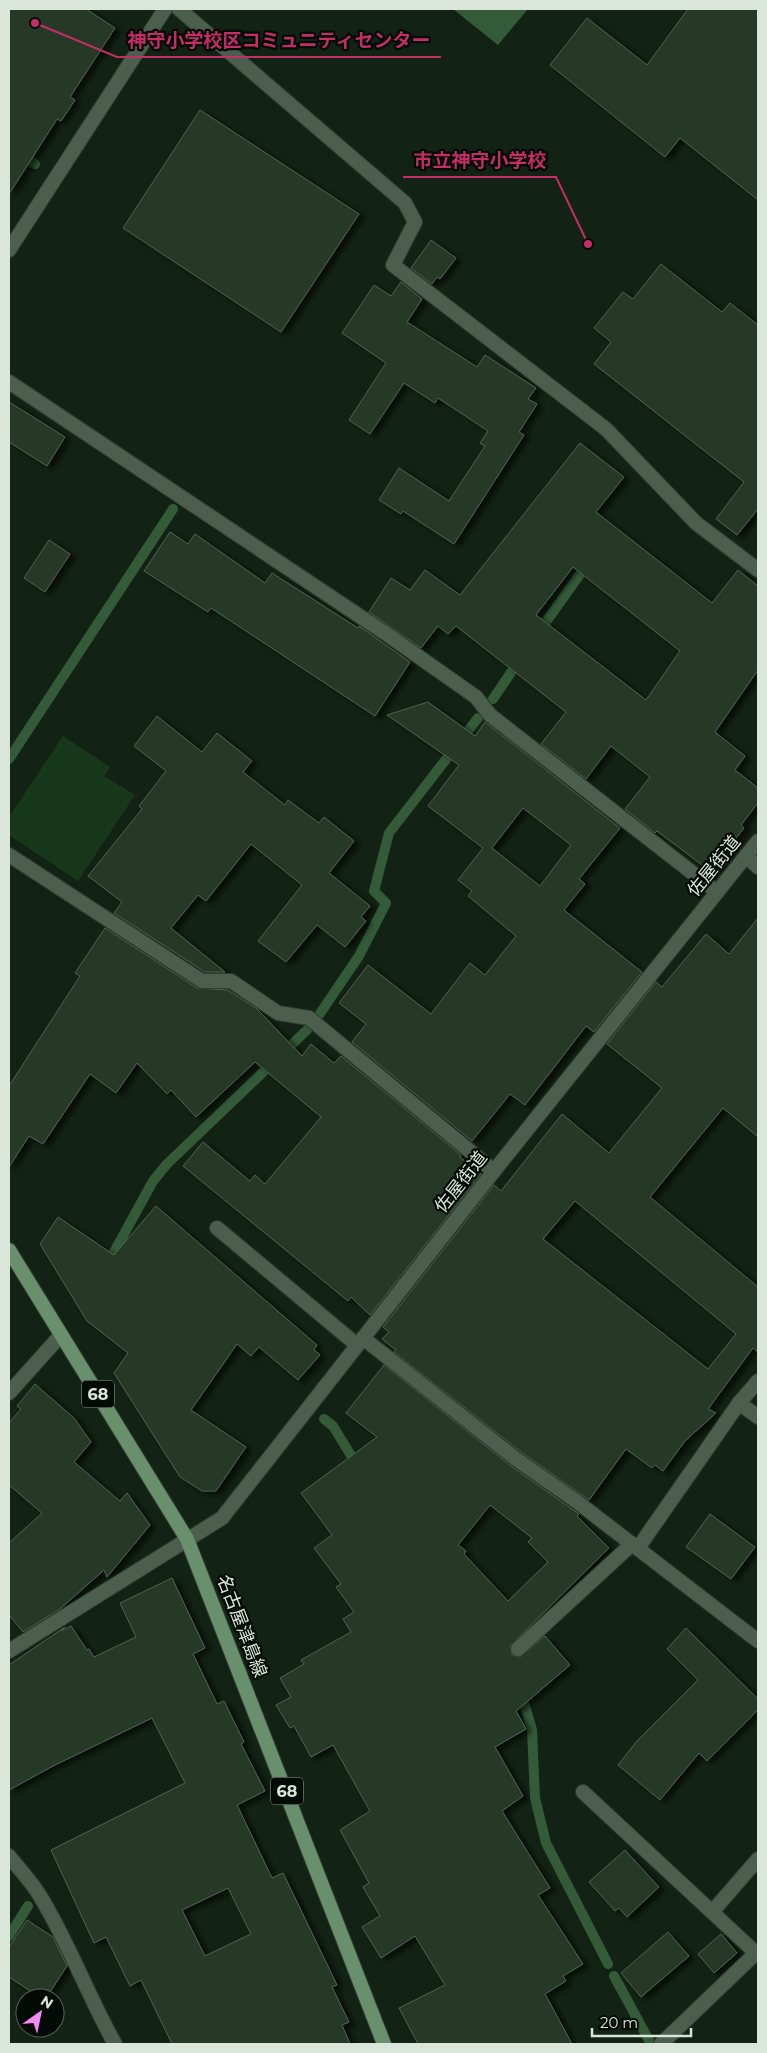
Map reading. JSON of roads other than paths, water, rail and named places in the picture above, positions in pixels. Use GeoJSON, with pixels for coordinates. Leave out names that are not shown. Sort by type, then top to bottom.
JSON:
{"type":"FeatureCollection","features":[{"type":"Feature","properties":{"kind":"main road","name":"名古屋津島線"},"geometry":{"type":"LineString","coordinates":[[9,1250],[187,1539],[384,2044]]}},
{"type":"Feature","properties":{"kind":"street"},"geometry":{"type":"LineString","coordinates":[[9,250],[165,9]]}},
{"type":"Feature","properties":{"kind":"street"},"geometry":{"type":"LineString","coordinates":[[179,9],[405,203],[415,222],[393,265],[606,429],[696,523],[758,570]]}},
{"type":"Feature","properties":{"kind":"street"},"geometry":{"type":"LineString","coordinates":[[9,382],[385,633],[476,698],[490,715],[717,892]]}},
{"type":"Feature","properties":{"kind":"street","name":"佐屋街道"},"geometry":{"type":"LineString","coordinates":[[9,1651],[222,1518],[494,1171],[758,841]]}},
{"type":"Feature","properties":{"kind":"street"},"geometry":{"type":"LineString","coordinates":[[9,855],[202,981],[230,981],[278,1013],[309,1018],[494,1171]]}},
{"type":"Feature","properties":{"kind":"street"},"geometry":{"type":"LineString","coordinates":[[746,856],[758,867]]}},
{"type":"Feature","properties":{"kind":"street"},"geometry":{"type":"LineString","coordinates":[[217,1228],[360,1342],[635,1546],[758,1641]]}},
{"type":"Feature","properties":{"kind":"street"},"geometry":{"type":"LineString","coordinates":[[9,1393],[61,1335]]}},
{"type":"Feature","properties":{"kind":"street"},"geometry":{"type":"LineString","coordinates":[[518,1649],[635,1546],[739,1403],[758,1381]]}},
{"type":"Feature","properties":{"kind":"street"},"geometry":{"type":"LineString","coordinates":[[739,1403],[758,1417]]}},
{"type":"Feature","properties":{"kind":"street"},"geometry":{"type":"LineString","coordinates":[[583,1792],[757,1954],[661,2044]]}},
{"type":"Feature","properties":{"kind":"street"},"geometry":{"type":"LineString","coordinates":[[9,1856],[39,1894],[72,1952],[102,2021],[115,2044]]}},
{"type":"Feature","properties":{"kind":"street"},"geometry":{"type":"LineString","coordinates":[[712,1912],[758,1858]]}},
{"type":"Feature","properties":{"kind":"waterway"},"geometry":{"type":"LineString","coordinates":[[9,147],[35,164]]}},
{"type":"Feature","properties":{"kind":"waterway"},"geometry":{"type":"LineString","coordinates":[[9,759],[173,509]]}},
{"type":"Feature","properties":{"kind":"waterway"},"geometry":{"type":"LineString","coordinates":[[538,633],[588,563]]}},
{"type":"Feature","properties":{"kind":"waterway"},"geometry":{"type":"LineString","coordinates":[[493,699],[520,659]]}},
{"type":"Feature","properties":{"kind":"waterway"},"geometry":{"type":"LineString","coordinates":[[319,1015],[359,956],[386,903],[374,891],[389,833],[478,718]]}},
{"type":"Feature","properties":{"kind":"waterway"},"geometry":{"type":"LineString","coordinates":[[107,1265],[153,1181],[167,1164],[307,1030]]}},
{"type":"Feature","properties":{"kind":"waterway"},"geometry":{"type":"LineString","coordinates":[[324,1419],[333,1426],[358,1467]]}},
{"type":"Feature","properties":{"kind":"waterway"},"geometry":{"type":"LineString","coordinates":[[521,1692],[532,1730],[535,1798],[546,1843],[608,1964]]}},
{"type":"Feature","properties":{"kind":"waterway"},"geometry":{"type":"LineString","coordinates":[[9,1936],[28,1906]]}},
{"type":"Feature","properties":{"kind":"waterway"},"geometry":{"type":"LineString","coordinates":[[614,1976],[651,2044]]}},
{"type":"Feature","properties":{"kind":"place","name":"神守小学校区コミュニティセンター"},"geometry":{"type":"Point","coordinates":[35,23]}},
{"type":"Feature","properties":{"kind":"place","name":"市立神守小学校"},"geometry":{"type":"Point","coordinates":[588,244]}}]}
